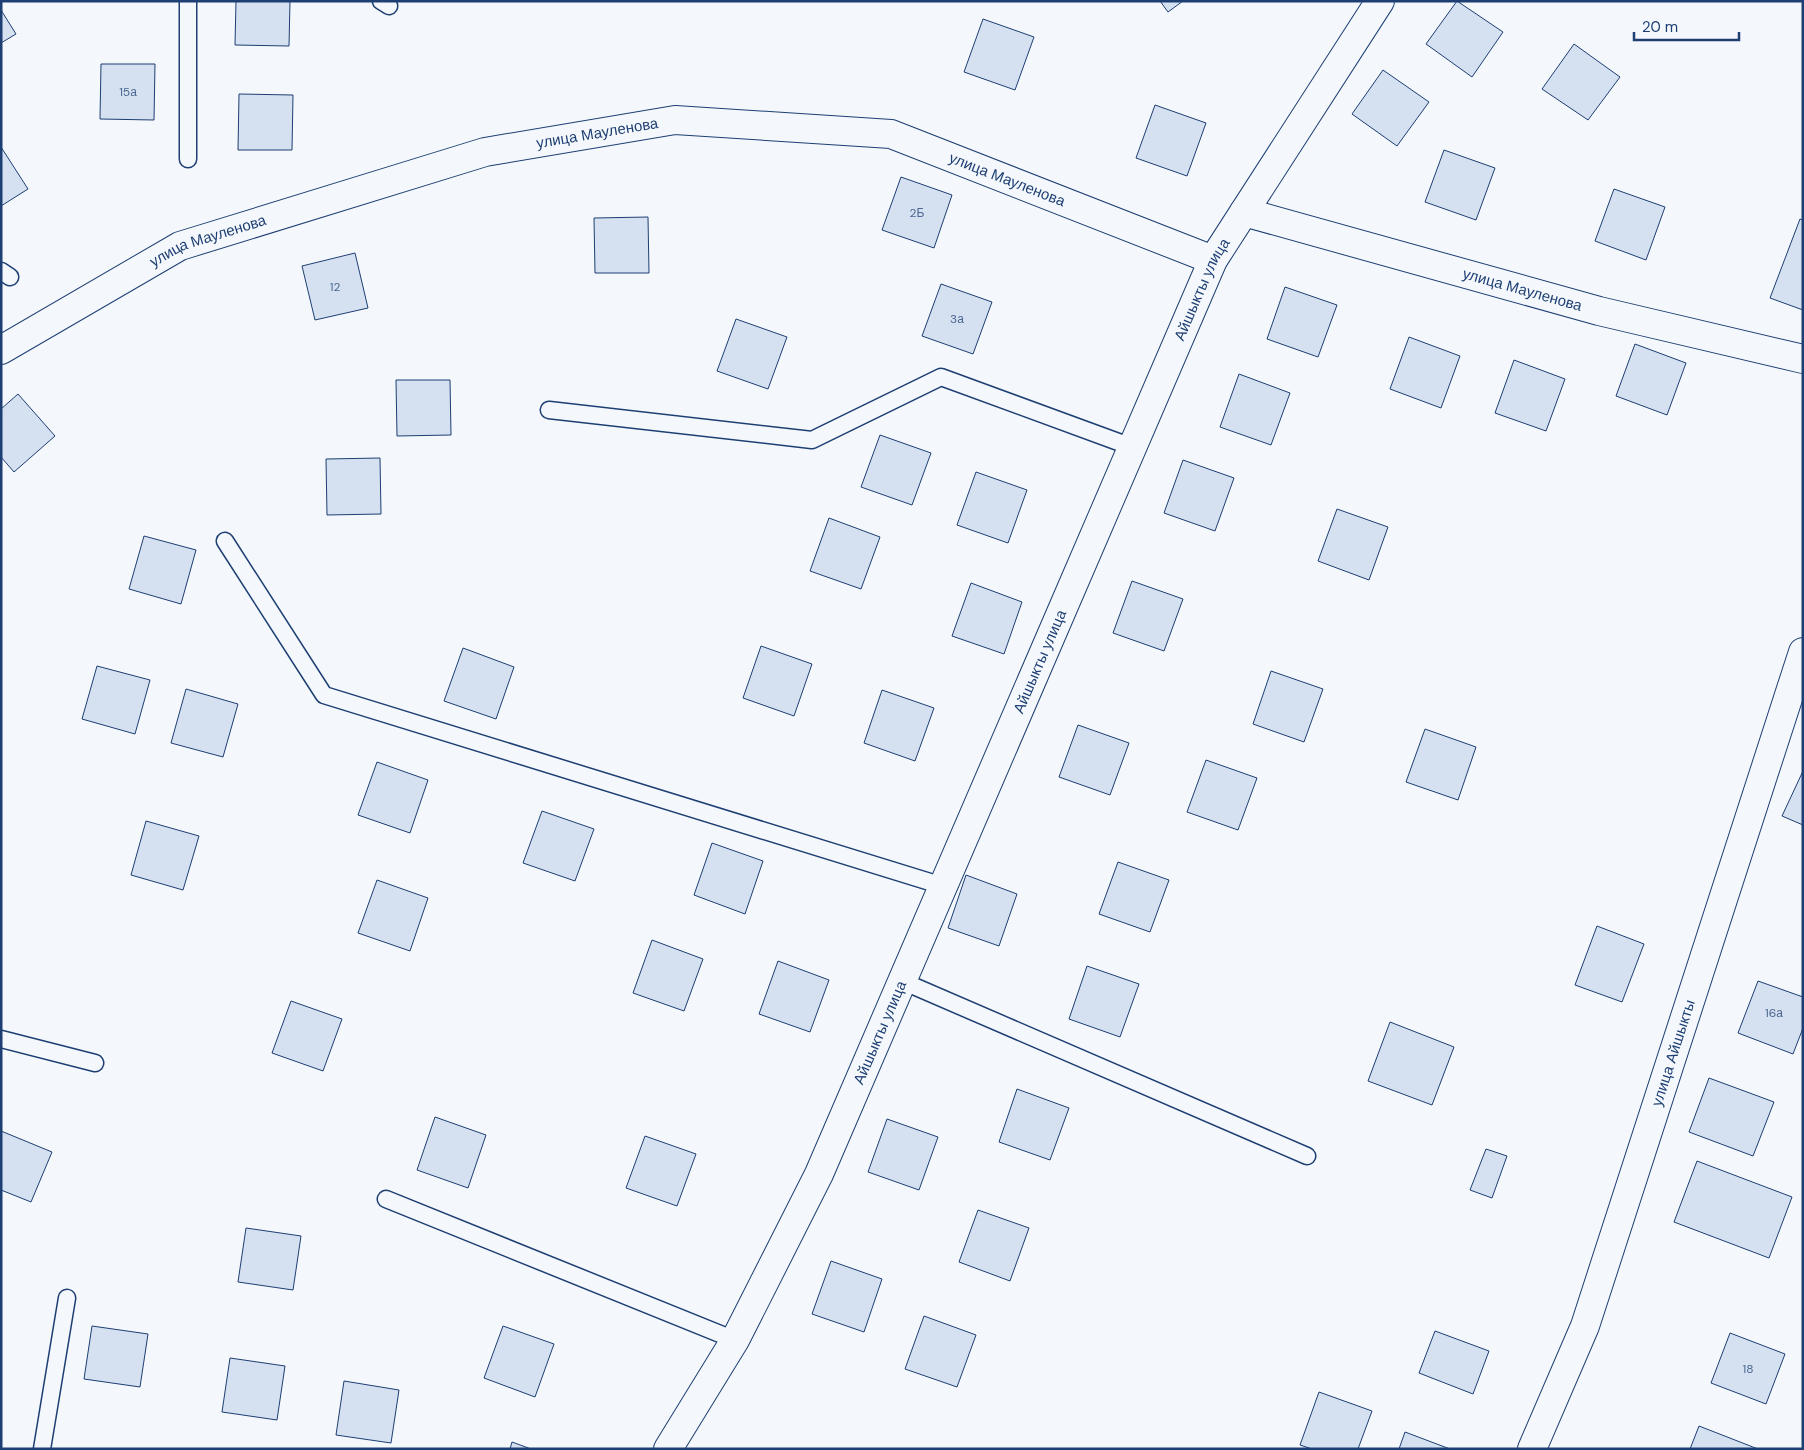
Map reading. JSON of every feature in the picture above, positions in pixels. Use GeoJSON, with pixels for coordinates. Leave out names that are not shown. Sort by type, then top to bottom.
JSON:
{"type":"FeatureCollection","features":[{"type":"Feature","properties":{"kind":"street","name":"Айшыкты улица"},"geometry":{"type":"LineString","coordinates":[[668,1449],[735,1340],[819,1174],[1213,260],[1380,1]]}},
{"type":"Feature","properties":{"kind":"street","name":"улица Мауленова"},"geometry":{"type":"LineString","coordinates":[[1,350],[180,246],[485,152],[675,120],[891,134],[1213,260]]}},
{"type":"Feature","properties":{"kind":"street","name":"улица Мауленова"},"geometry":{"type":"LineString","coordinates":[[1244,212],[1599,311],[1803,359]]}},
{"type":"Feature","properties":{"kind":"street","name":"улица Айшыкты"},"geometry":{"type":"LineString","coordinates":[[1532,1449],[1585,1326],[1803,652]]}},
{"type":"Feature","properties":{"kind":"lane"},"geometry":{"type":"LineString","coordinates":[[188,1],[188,159]]}},
{"type":"Feature","properties":{"kind":"lane"},"geometry":{"type":"LineString","coordinates":[[549,410],[812,440],[940,377],[1132,447]]}},
{"type":"Feature","properties":{"kind":"lane"},"geometry":{"type":"LineString","coordinates":[[226,541],[324,695],[943,886]]}},
{"type":"Feature","properties":{"kind":"lane"},"geometry":{"type":"LineString","coordinates":[[902,981],[1307,1156]]}},
{"type":"Feature","properties":{"kind":"lane"},"geometry":{"type":"LineString","coordinates":[[1,1039],[95,1063]]}},
{"type":"Feature","properties":{"kind":"lane"},"geometry":{"type":"LineString","coordinates":[[386,1199],[735,1340]]}},
{"type":"Feature","properties":{"kind":"lane"},"geometry":{"type":"LineString","coordinates":[[42,1449],[67,1298]]}},
{"type":"Feature","properties":{"kind":"building"},"geometry":{"type":"Polygon","coordinates":[[[236,1],[290,1],[289,46],[235,45],[236,1]]]}},
{"type":"Feature","properties":{"kind":"building"},"geometry":{"type":"Polygon","coordinates":[[[1160,1],[1183,1],[1168,12],[1160,1]]]}},
{"type":"Feature","properties":{"kind":"building"},"geometry":{"type":"Polygon","coordinates":[[[1457,1],[1503,32],[1472,77],[1426,44],[1457,1]]]}},
{"type":"Feature","properties":{"kind":"building"},"geometry":{"type":"Polygon","coordinates":[[[1,10],[16,34],[1,43],[1,10]]]}},
{"type":"Feature","properties":{"kind":"building"},"geometry":{"type":"Polygon","coordinates":[[[983,19],[1034,37],[1015,90],[964,72],[983,19]]]}},
{"type":"Feature","properties":{"kind":"building"},"geometry":{"type":"Polygon","coordinates":[[[1574,44],[1620,77],[1588,120],[1542,89],[1574,44]]]}},
{"type":"Feature","properties":{"kind":"building"},"geometry":{"type":"Polygon","coordinates":[[[101,64],[155,64],[154,120],[100,119],[101,64]]]}},
{"type":"Feature","properties":{"kind":"building"},"geometry":{"type":"Polygon","coordinates":[[[1383,70],[1429,102],[1397,146],[1352,114],[1383,70]]]}},
{"type":"Feature","properties":{"kind":"building"},"geometry":{"type":"Polygon","coordinates":[[[239,94],[293,95],[292,150],[238,150],[239,94]]]}},
{"type":"Feature","properties":{"kind":"building"},"geometry":{"type":"Polygon","coordinates":[[[1155,105],[1206,123],[1187,176],[1136,158],[1155,105]]]}},
{"type":"Feature","properties":{"kind":"building"},"geometry":{"type":"Polygon","coordinates":[[[1,147],[28,189],[1,206],[1,147]]]}},
{"type":"Feature","properties":{"kind":"building"},"geometry":{"type":"Polygon","coordinates":[[[1444,150],[1495,168],[1476,220],[1425,202],[1444,150]]]}},
{"type":"Feature","properties":{"kind":"building"},"geometry":{"type":"Polygon","coordinates":[[[901,177],[952,195],[934,248],[882,230],[901,177]]]}},
{"type":"Feature","properties":{"kind":"building"},"geometry":{"type":"Polygon","coordinates":[[[1614,189],[1665,207],[1646,260],[1595,241],[1614,189]]]}},
{"type":"Feature","properties":{"kind":"building"},"geometry":{"type":"Polygon","coordinates":[[[648,217],[649,273],[595,273],[594,218],[648,217]]]}},
{"type":"Feature","properties":{"kind":"building"},"geometry":{"type":"Polygon","coordinates":[[[1800,219],[1803,220],[1803,310],[1770,298],[1800,219]]]}},
{"type":"Feature","properties":{"kind":"building"},"geometry":{"type":"Polygon","coordinates":[[[355,253],[368,308],[315,320],[302,266],[355,253]]]}},
{"type":"Feature","properties":{"kind":"building"},"geometry":{"type":"Polygon","coordinates":[[[941,284],[992,302],[973,354],[922,336],[941,284]]]}},
{"type":"Feature","properties":{"kind":"building"},"geometry":{"type":"Polygon","coordinates":[[[1285,287],[1337,305],[1318,357],[1267,339],[1285,287]]]}},
{"type":"Feature","properties":{"kind":"building"},"geometry":{"type":"Polygon","coordinates":[[[736,319],[787,337],[768,389],[717,371],[736,319]]]}},
{"type":"Feature","properties":{"kind":"building"},"geometry":{"type":"Polygon","coordinates":[[[1409,337],[1460,356],[1441,408],[1390,389],[1409,337]]]}},
{"type":"Feature","properties":{"kind":"building"},"geometry":{"type":"Polygon","coordinates":[[[1635,344],[1686,363],[1667,415],[1616,396],[1635,344]]]}},
{"type":"Feature","properties":{"kind":"building"},"geometry":{"type":"Polygon","coordinates":[[[1514,360],[1565,379],[1546,431],[1495,413],[1514,360]]]}},
{"type":"Feature","properties":{"kind":"building"},"geometry":{"type":"Polygon","coordinates":[[[1239,374],[1290,393],[1271,445],[1220,427],[1239,374]]]}},
{"type":"Feature","properties":{"kind":"building"},"geometry":{"type":"Polygon","coordinates":[[[396,380],[450,380],[451,435],[397,436],[396,380]]]}},
{"type":"Feature","properties":{"kind":"building"},"geometry":{"type":"Polygon","coordinates":[[[18,394],[55,436],[14,472],[1,457],[1,409],[18,394]]]}},
{"type":"Feature","properties":{"kind":"building"},"geometry":{"type":"Polygon","coordinates":[[[880,435],[931,453],[912,505],[861,487],[880,435]]]}},
{"type":"Feature","properties":{"kind":"building"},"geometry":{"type":"Polygon","coordinates":[[[380,458],[381,514],[327,515],[326,459],[380,458]]]}},
{"type":"Feature","properties":{"kind":"building"},"geometry":{"type":"Polygon","coordinates":[[[1183,460],[1234,478],[1215,531],[1164,513],[1183,460]]]}},
{"type":"Feature","properties":{"kind":"building"},"geometry":{"type":"Polygon","coordinates":[[[976,472],[1027,490],[1008,543],[957,525],[976,472]]]}},
{"type":"Feature","properties":{"kind":"building"},"geometry":{"type":"Polygon","coordinates":[[[1337,509],[1388,527],[1369,580],[1318,561],[1337,509]]]}},
{"type":"Feature","properties":{"kind":"building"},"geometry":{"type":"Polygon","coordinates":[[[829,518],[880,537],[861,589],[810,571],[829,518]]]}},
{"type":"Feature","properties":{"kind":"building"},"geometry":{"type":"Polygon","coordinates":[[[144,536],[196,550],[181,604],[129,589],[144,536]]]}},
{"type":"Feature","properties":{"kind":"building"},"geometry":{"type":"Polygon","coordinates":[[[1132,581],[1183,599],[1164,651],[1113,633],[1132,581]]]}},
{"type":"Feature","properties":{"kind":"building"},"geometry":{"type":"Polygon","coordinates":[[[971,583],[1022,602],[1004,654],[952,636],[971,583]]]}},
{"type":"Feature","properties":{"kind":"building"},"geometry":{"type":"Polygon","coordinates":[[[761,646],[812,664],[794,716],[743,698],[761,646]]]}},
{"type":"Feature","properties":{"kind":"building"},"geometry":{"type":"Polygon","coordinates":[[[463,648],[514,667],[496,719],[444,701],[463,648]]]}},
{"type":"Feature","properties":{"kind":"building"},"geometry":{"type":"Polygon","coordinates":[[[97,666],[150,680],[135,734],[82,719],[97,666]]]}},
{"type":"Feature","properties":{"kind":"building"},"geometry":{"type":"Polygon","coordinates":[[[1271,671],[1323,689],[1304,742],[1253,724],[1271,671]]]}},
{"type":"Feature","properties":{"kind":"building"},"geometry":{"type":"Polygon","coordinates":[[[186,689],[238,704],[223,757],[171,743],[186,689]]]}},
{"type":"Feature","properties":{"kind":"building"},"geometry":{"type":"Polygon","coordinates":[[[882,690],[934,708],[915,761],[864,743],[882,690]]]}},
{"type":"Feature","properties":{"kind":"building"},"geometry":{"type":"Polygon","coordinates":[[[1078,725],[1129,743],[1110,795],[1059,777],[1078,725]]]}},
{"type":"Feature","properties":{"kind":"building"},"geometry":{"type":"Polygon","coordinates":[[[1425,729],[1476,747],[1458,800],[1406,782],[1425,729]]]}},
{"type":"Feature","properties":{"kind":"building"},"geometry":{"type":"Polygon","coordinates":[[[1206,760],[1257,778],[1238,830],[1187,812],[1206,760]]]}},
{"type":"Feature","properties":{"kind":"building"},"geometry":{"type":"Polygon","coordinates":[[[377,762],[428,780],[410,833],[358,815],[377,762]]]}},
{"type":"Feature","properties":{"kind":"building"},"geometry":{"type":"Polygon","coordinates":[[[1803,771],[1803,825],[1782,816],[1803,771]]]}},
{"type":"Feature","properties":{"kind":"building"},"geometry":{"type":"Polygon","coordinates":[[[542,811],[594,829],[575,881],[523,863],[542,811]]]}},
{"type":"Feature","properties":{"kind":"building"},"geometry":{"type":"Polygon","coordinates":[[[146,821],[199,836],[183,890],[131,875],[146,821]]]}},
{"type":"Feature","properties":{"kind":"building"},"geometry":{"type":"Polygon","coordinates":[[[712,843],[763,861],[745,914],[694,895],[712,843]]]}},
{"type":"Feature","properties":{"kind":"building"},"geometry":{"type":"Polygon","coordinates":[[[1118,862],[1169,880],[1150,932],[1099,914],[1118,862]]]}},
{"type":"Feature","properties":{"kind":"building"},"geometry":{"type":"Polygon","coordinates":[[[966,875],[1017,894],[999,946],[948,928],[966,875]]]}},
{"type":"Feature","properties":{"kind":"building"},"geometry":{"type":"Polygon","coordinates":[[[377,880],[428,898],[410,951],[358,933],[377,880]]]}},
{"type":"Feature","properties":{"kind":"building"},"geometry":{"type":"Polygon","coordinates":[[[1597,926],[1644,944],[1622,1002],[1575,985],[1597,926]]]}},
{"type":"Feature","properties":{"kind":"building"},"geometry":{"type":"Polygon","coordinates":[[[652,940],[703,959],[684,1011],[633,993],[652,940]]]}},
{"type":"Feature","properties":{"kind":"building"},"geometry":{"type":"Polygon","coordinates":[[[778,961],[829,980],[810,1032],[759,1014],[778,961]]]}},
{"type":"Feature","properties":{"kind":"building"},"geometry":{"type":"Polygon","coordinates":[[[1087,966],[1139,984],[1120,1037],[1069,1019],[1087,966]]]}},
{"type":"Feature","properties":{"kind":"building"},"geometry":{"type":"Polygon","coordinates":[[[1758,981],[1803,997],[1803,1028],[1793,1054],[1738,1033],[1758,981]]]}},
{"type":"Feature","properties":{"kind":"building"},"geometry":{"type":"Polygon","coordinates":[[[291,1001],[342,1019],[323,1071],[272,1053],[291,1001]]]}},
{"type":"Feature","properties":{"kind":"building"},"geometry":{"type":"Polygon","coordinates":[[[1390,1022],[1454,1047],[1432,1105],[1368,1081],[1390,1022]]]}},
{"type":"Feature","properties":{"kind":"building"},"geometry":{"type":"Polygon","coordinates":[[[1709,1078],[1774,1102],[1753,1156],[1689,1132],[1709,1078]]]}},
{"type":"Feature","properties":{"kind":"building"},"geometry":{"type":"Polygon","coordinates":[[[1017,1089],[1069,1108],[1050,1160],[999,1142],[1017,1089]]]}},
{"type":"Feature","properties":{"kind":"building"},"geometry":{"type":"Polygon","coordinates":[[[435,1117],[486,1135],[468,1188],[417,1170],[435,1117]]]}},
{"type":"Feature","properties":{"kind":"building"},"geometry":{"type":"Polygon","coordinates":[[[887,1119],[938,1137],[919,1190],[868,1172],[887,1119]]]}},
{"type":"Feature","properties":{"kind":"building"},"geometry":{"type":"Polygon","coordinates":[[[1,1131],[52,1152],[31,1202],[1,1190],[1,1131]]]}},
{"type":"Feature","properties":{"kind":"building"},"geometry":{"type":"Polygon","coordinates":[[[645,1136],[696,1154],[677,1206],[626,1188],[645,1136]]]}},
{"type":"Feature","properties":{"kind":"building"},"geometry":{"type":"Polygon","coordinates":[[[1486,1149],[1507,1156],[1492,1198],[1470,1190],[1486,1149]]]}},
{"type":"Feature","properties":{"kind":"building"},"geometry":{"type":"Polygon","coordinates":[[[1697,1161],[1792,1197],[1769,1258],[1674,1222],[1697,1161]]]}},
{"type":"Feature","properties":{"kind":"building"},"geometry":{"type":"Polygon","coordinates":[[[978,1210],[1029,1228],[1010,1281],[959,1262],[978,1210]]]}},
{"type":"Feature","properties":{"kind":"building"},"geometry":{"type":"Polygon","coordinates":[[[246,1228],[301,1236],[293,1290],[238,1282],[246,1228]]]}},
{"type":"Feature","properties":{"kind":"building"},"geometry":{"type":"Polygon","coordinates":[[[831,1261],[882,1279],[864,1332],[812,1314],[831,1261]]]}},
{"type":"Feature","properties":{"kind":"building"},"geometry":{"type":"Polygon","coordinates":[[[924,1316],[976,1335],[957,1387],[905,1369],[924,1316]]]}},
{"type":"Feature","properties":{"kind":"building"},"geometry":{"type":"Polygon","coordinates":[[[92,1326],[148,1334],[140,1387],[84,1379],[92,1326]]]}},
{"type":"Feature","properties":{"kind":"building"},"geometry":{"type":"Polygon","coordinates":[[[503,1326],[554,1344],[535,1397],[484,1378],[503,1326]]]}},
{"type":"Feature","properties":{"kind":"building"},"geometry":{"type":"Polygon","coordinates":[[[1435,1331],[1489,1351],[1473,1394],[1419,1373],[1435,1331]]]}},
{"type":"Feature","properties":{"kind":"building"},"geometry":{"type":"Polygon","coordinates":[[[1730,1333],[1785,1354],[1766,1404],[1711,1383],[1730,1333]]]}},
{"type":"Feature","properties":{"kind":"building"},"geometry":{"type":"Polygon","coordinates":[[[230,1358],[285,1366],[277,1420],[222,1412],[230,1358]]]}},
{"type":"Feature","properties":{"kind":"building"},"geometry":{"type":"Polygon","coordinates":[[[344,1381],[399,1390],[391,1443],[336,1435],[344,1381]]]}},
{"type":"Feature","properties":{"kind":"building"},"geometry":{"type":"Polygon","coordinates":[[[1319,1392],[1372,1411],[1358,1449],[1312,1449],[1300,1445],[1319,1392]]]}},
{"type":"Feature","properties":{"kind":"building"},"geometry":{"type":"Polygon","coordinates":[[[1699,1426],[1758,1449],[1690,1449],[1699,1426]]]}},
{"type":"Feature","properties":{"kind":"building"},"geometry":{"type":"Polygon","coordinates":[[[1405,1432],[1450,1449],[1399,1449],[1405,1432]]]}},
{"type":"Feature","properties":{"kind":"building"},"geometry":{"type":"Polygon","coordinates":[[[512,1442],[531,1449],[510,1449],[512,1442]]]}}]}
